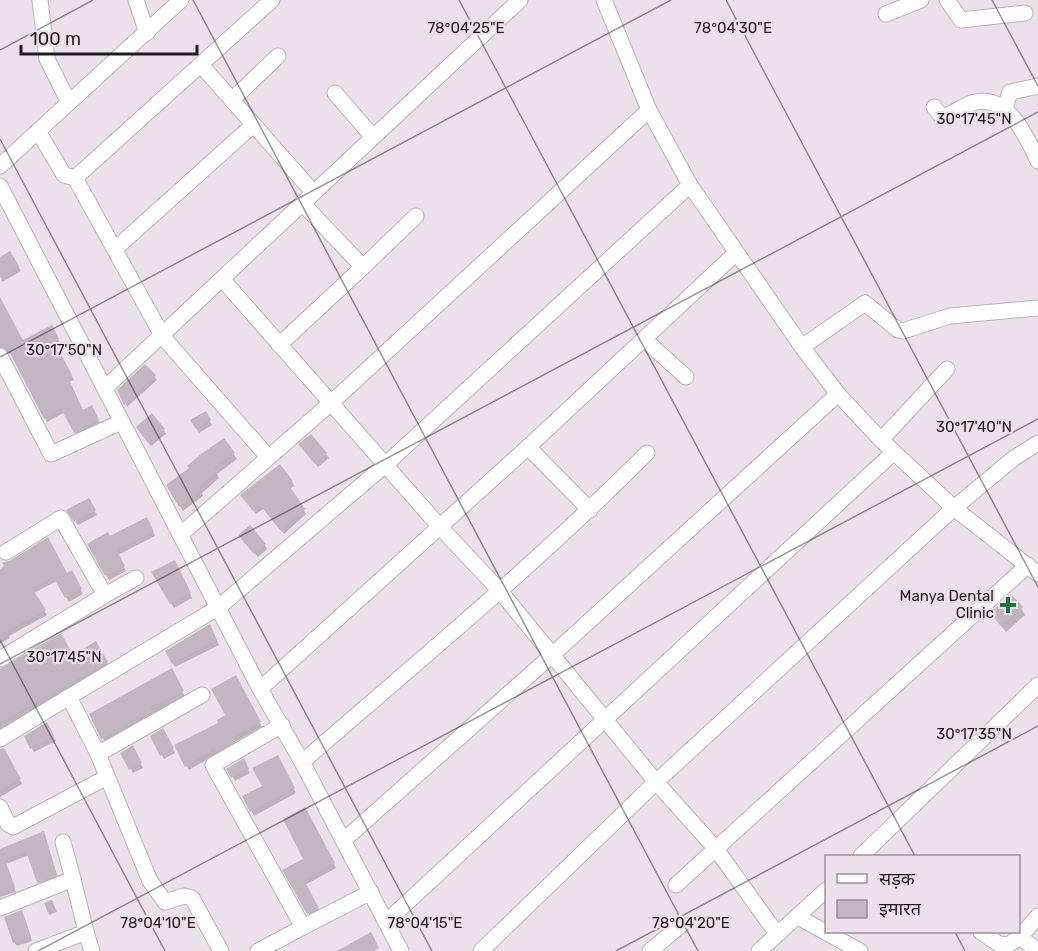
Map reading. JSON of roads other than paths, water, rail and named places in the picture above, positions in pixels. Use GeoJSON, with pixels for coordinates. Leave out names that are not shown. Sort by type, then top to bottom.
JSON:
{"type":"FeatureCollection","features":[{"type":"Feature","properties":{"kind":"street"},"geometry":{"type":"LineString","coordinates":[[40,0],[47,59],[68,101]]}},
{"type":"Feature","properties":{"kind":"street"},"geometry":{"type":"LineString","coordinates":[[136,0],[147,33]]}},
{"type":"Feature","properties":{"kind":"street"},"geometry":{"type":"LineString","coordinates":[[0,166],[68,101],[147,33],[181,0]]}},
{"type":"Feature","properties":{"kind":"street"},"geometry":{"type":"LineString","coordinates":[[75,178],[272,0]]}},
{"type":"Feature","properties":{"kind":"street"},"geometry":{"type":"LineString","coordinates":[[105,388],[163,337],[372,136],[520,0]]}},
{"type":"Feature","properties":{"kind":"street"},"geometry":{"type":"LineString","coordinates":[[604,0],[649,110],[690,185],[802,347],[838,394],[880,440],[954,508],[1033,570],[676,885]]}},
{"type":"Feature","properties":{"kind":"street"},"geometry":{"type":"LineString","coordinates":[[886,14],[921,0]]}},
{"type":"Feature","properties":{"kind":"street"},"geometry":{"type":"LineString","coordinates":[[947,0],[961,20],[1025,13]]}},
{"type":"Feature","properties":{"kind":"street"},"geometry":{"type":"LineString","coordinates":[[232,100],[278,56]]}},
{"type":"Feature","properties":{"kind":"street"},"geometry":{"type":"LineString","coordinates":[[201,65],[253,126],[363,267]]}},
{"type":"Feature","properties":{"kind":"street"},"geometry":{"type":"LineString","coordinates":[[1005,108],[1010,92],[1038,86]]}},
{"type":"Feature","properties":{"kind":"street"},"geometry":{"type":"LineString","coordinates":[[335,93],[372,136]]}},
{"type":"Feature","properties":{"kind":"street"},"geometry":{"type":"LineString","coordinates":[[934,107],[942,117],[978,101],[1005,108],[1024,132],[1038,161]]}},
{"type":"Feature","properties":{"kind":"street"},"geometry":{"type":"LineString","coordinates":[[180,535],[332,402],[649,110]]}},
{"type":"Feature","properties":{"kind":"street"},"geometry":{"type":"LineString","coordinates":[[115,249],[253,126]]}},
{"type":"Feature","properties":{"kind":"street"},"geometry":{"type":"LineString","coordinates":[[38,131],[64,175],[75,178],[163,337],[268,457]]}},
{"type":"Feature","properties":{"kind":"street"},"geometry":{"type":"LineString","coordinates":[[0,739],[219,607],[386,465],[690,185]]}},
{"type":"Feature","properties":{"kind":"street"},"geometry":{"type":"LineString","coordinates":[[0,186],[260,689],[344,840],[401,951]]}},
{"type":"Feature","properties":{"kind":"street"},"geometry":{"type":"LineString","coordinates":[[279,345],[416,216]]}},
{"type":"Feature","properties":{"kind":"street"},"geometry":{"type":"LineString","coordinates":[[260,689],[528,447],[736,253]]}},
{"type":"Feature","properties":{"kind":"street"},"geometry":{"type":"LineString","coordinates":[[222,279],[440,527],[500,591],[604,721],[716,849],[777,934]]}},
{"type":"Feature","properties":{"kind":"street"},"geometry":{"type":"LineString","coordinates":[[802,347],[866,303],[898,330],[903,331],[950,316],[1023,312],[1038,308]]}},
{"type":"Feature","properties":{"kind":"street"},"geometry":{"type":"LineString","coordinates":[[644,339],[687,377]]}},
{"type":"Feature","properties":{"kind":"street"},"geometry":{"type":"LineString","coordinates":[[0,356],[51,454],[121,422]]}},
{"type":"Feature","properties":{"kind":"street"},"geometry":{"type":"LineString","coordinates":[[880,440],[947,369]]}},
{"type":"Feature","properties":{"kind":"street"},"geometry":{"type":"LineString","coordinates":[[344,840],[551,656],[838,394]]}},
{"type":"Feature","properties":{"kind":"street"},"geometry":{"type":"LineString","coordinates":[[481,951],[656,782],[954,508],[1014,458],[1038,443]]}},
{"type":"Feature","properties":{"kind":"street"},"geometry":{"type":"LineString","coordinates":[[528,447],[590,510]]}},
{"type":"Feature","properties":{"kind":"street"},"geometry":{"type":"LineString","coordinates":[[386,922],[894,452]]}},
{"type":"Feature","properties":{"kind":"street"},"geometry":{"type":"LineString","coordinates":[[302,762],[500,591],[590,510],[647,453]]}},
{"type":"Feature","properties":{"kind":"street"},"geometry":{"type":"LineString","coordinates":[[2,551],[61,518],[105,595]]}},
{"type":"Feature","properties":{"kind":"street"},"geometry":{"type":"LineString","coordinates":[[0,659],[136,578]]}},
{"type":"Feature","properties":{"kind":"street"},"geometry":{"type":"LineString","coordinates":[[865,855],[1038,685]]}},
{"type":"Feature","properties":{"kind":"street"},"geometry":{"type":"LineString","coordinates":[[98,754],[202,695]]}},
{"type":"Feature","properties":{"kind":"street"},"geometry":{"type":"LineString","coordinates":[[69,697],[98,754],[150,881],[161,899],[169,902],[190,897],[220,951]]}},
{"type":"Feature","properties":{"kind":"street"},"geometry":{"type":"LineString","coordinates":[[282,725],[213,765],[303,927]]}},
{"type":"Feature","properties":{"kind":"street"},"geometry":{"type":"LineString","coordinates":[[0,807],[8,824],[13,827],[107,777]]}},
{"type":"Feature","properties":{"kind":"street"},"geometry":{"type":"LineString","coordinates":[[63,842],[92,951]]}},
{"type":"Feature","properties":{"kind":"street"},"geometry":{"type":"LineString","coordinates":[[0,908],[73,879]]}},
{"type":"Feature","properties":{"kind":"street"},"geometry":{"type":"LineString","coordinates":[[258,951],[371,891]]}},
{"type":"Feature","properties":{"kind":"street"},"geometry":{"type":"LineString","coordinates":[[759,951],[825,891]]}},
{"type":"Feature","properties":{"kind":"street"},"geometry":{"type":"LineString","coordinates":[[983,933],[1004,945],[1020,937],[1038,916]]}},
{"type":"Feature","properties":{"kind":"street"},"geometry":{"type":"LineString","coordinates":[[798,917],[825,932]]}},
{"type":"Feature","properties":{"kind":"street"},"geometry":{"type":"LineString","coordinates":[[650,951],[681,925]]}},
{"type":"Feature","properties":{"kind":"street"},"geometry":{"type":"LineString","coordinates":[[36,951],[86,932]]}},
{"type":"Feature","properties":{"kind":"street"},"geometry":{"type":"LineString","coordinates":[[827,933],[860,951]]}},
{"type":"Feature","properties":{"kind":"street"},"geometry":{"type":"LineString","coordinates":[[1020,937],[1038,951]]}},
{"type":"Feature","properties":{"kind":"place","name":"Manya Dental Clinic"},"geometry":{"type":"Point","coordinates":[1008,605]}}]}
